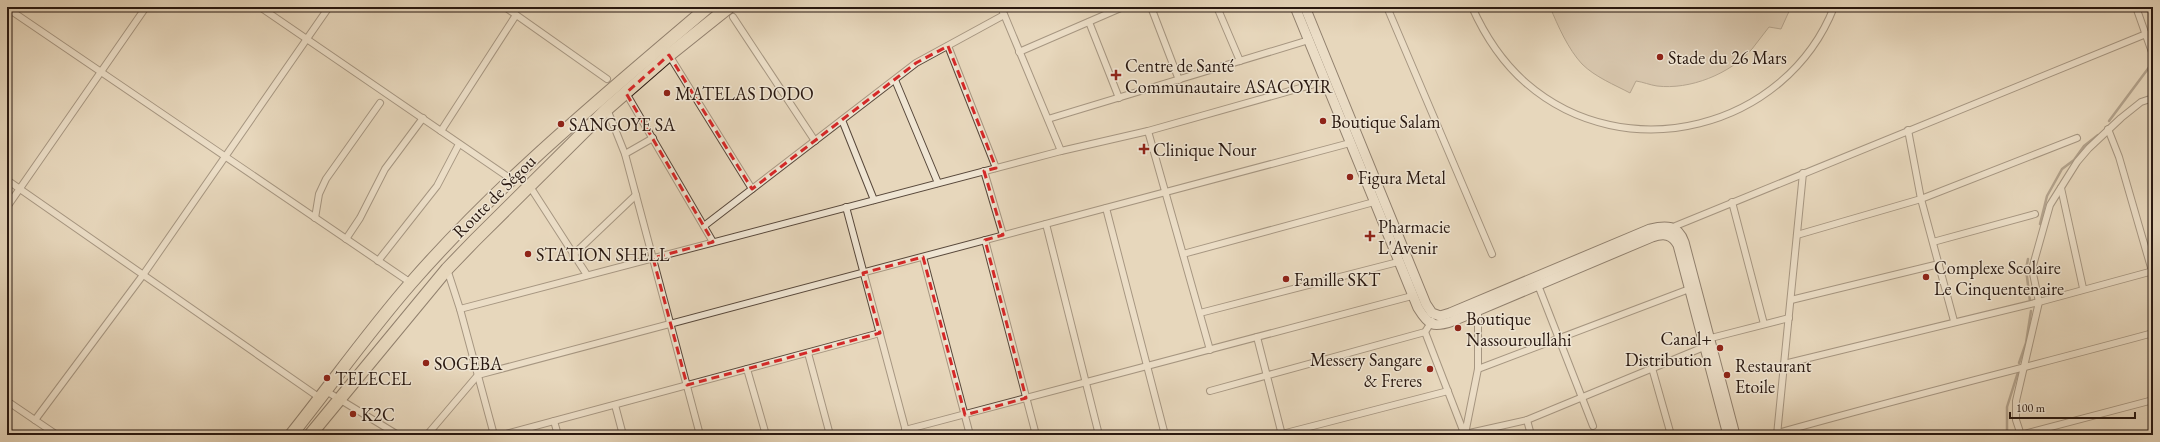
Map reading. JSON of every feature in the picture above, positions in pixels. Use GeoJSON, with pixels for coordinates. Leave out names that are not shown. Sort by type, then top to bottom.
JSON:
{"type":"FeatureCollection","features":[{"type":"Feature","properties":{"kind":"highway","name":"Route de Ségou"},"geometry":{"type":"LineString","coordinates":[[291,435],[411,283],[511,179],[614,85],[708,7]]}},
{"type":"Feature","properties":{"kind":"highway","name":"Route de Ségou"},"geometry":{"type":"LineString","coordinates":[[310,435],[447,269],[529,185],[608,109],[669,55],[731,12]]}},
{"type":"Feature","properties":{"kind":"street"},"geometry":{"type":"LineString","coordinates":[[7,207],[146,7]]}},
{"type":"Feature","properties":{"kind":"street"},"geometry":{"type":"LineString","coordinates":[[260,7],[511,179]]}},
{"type":"Feature","properties":{"kind":"street"},"geometry":{"type":"LineString","coordinates":[[35,420],[143,275],[328,9],[320,7]]}},
{"type":"Feature","properties":{"kind":"street"},"geometry":{"type":"LineString","coordinates":[[505,7],[607,79]]}},
{"type":"Feature","properties":{"kind":"street"},"geometry":{"type":"LineString","coordinates":[[1001,7],[1061,151]]}},
{"type":"Feature","properties":{"kind":"street"},"geometry":{"type":"LineString","coordinates":[[1020,52],[1123,7]]}},
{"type":"Feature","properties":{"kind":"street"},"geometry":{"type":"LineString","coordinates":[[1150,7],[1179,80]]}},
{"type":"Feature","properties":{"kind":"street"},"geometry":{"type":"LineString","coordinates":[[1217,7],[1240,61]]}},
{"type":"Feature","properties":{"kind":"street"},"geometry":{"type":"LineString","coordinates":[[1295,7],[1412,296],[1425,320],[1430,323],[1442,325],[1652,237],[1670,231],[1732,202],[2146,34]]}},
{"type":"Feature","properties":{"kind":"street"},"geometry":{"type":"LineString","coordinates":[[1305,7],[1426,304],[1448,391],[1465,434]]}},
{"type":"Feature","properties":{"kind":"street"},"geometry":{"type":"LineString","coordinates":[[1387,7],[1492,254]]}},
{"type":"Feature","properties":{"kind":"street"},"geometry":{"type":"LineString","coordinates":[[1472,7],[1490,43],[1526,84],[1546,97],[1586,118],[1607,124],[1657,130],[1705,124],[1740,109],[1772,89],[1792,71],[1819,38],[1834,7]]}},
{"type":"Feature","properties":{"kind":"street"},"geometry":{"type":"LineString","coordinates":[[2136,7],[2152,54]]}},
{"type":"Feature","properties":{"kind":"street"},"geometry":{"type":"LineString","coordinates":[[7,8],[411,283]]}},
{"type":"Feature","properties":{"kind":"street"},"geometry":{"type":"LineString","coordinates":[[731,12],[815,141]]}},
{"type":"Feature","properties":{"kind":"street"},"geometry":{"type":"LineString","coordinates":[[441,131],[516,15]]}},
{"type":"Feature","properties":{"kind":"street"},"geometry":{"type":"LineString","coordinates":[[704,226],[916,63],[1004,15]]}},
{"type":"Feature","properties":{"kind":"street"},"geometry":{"type":"LineString","coordinates":[[1089,22],[1119,98]]}},
{"type":"Feature","properties":{"kind":"street"},"geometry":{"type":"LineString","coordinates":[[1048,119],[1308,40]]}},
{"type":"Feature","properties":{"kind":"street"},"geometry":{"type":"LineString","coordinates":[[948,46],[996,168]]}},
{"type":"Feature","properties":{"kind":"street"},"geometry":{"type":"LineString","coordinates":[[669,55],[752,188]]}},
{"type":"Feature","properties":{"kind":"street"},"geometry":{"type":"LineString","coordinates":[[895,80],[938,183]]}},
{"type":"Feature","properties":{"kind":"street"},"geometry":{"type":"LineString","coordinates":[[460,308],[1061,151],[1148,131],[1325,81]]}},
{"type":"Feature","properties":{"kind":"street"},"geometry":{"type":"LineString","coordinates":[[626,93],[713,242]]}},
{"type":"Feature","properties":{"kind":"street"},"geometry":{"type":"LineString","coordinates":[[2153,98],[2141,102],[2108,129],[2077,162],[2050,205],[2032,269],[2039,302],[2018,392],[2015,412],[2021,435],[2153,400]]}},
{"type":"Feature","properties":{"kind":"street"},"geometry":{"type":"LineString","coordinates":[[315,218],[318,194],[326,179],[380,103]]}},
{"type":"Feature","properties":{"kind":"street"},"geometry":{"type":"LineString","coordinates":[[608,109],[625,154],[700,435]]}},
{"type":"Feature","properties":{"kind":"street"},"geometry":{"type":"LineString","coordinates":[[346,239],[360,218],[385,169],[423,118]]}},
{"type":"Feature","properties":{"kind":"street"},"geometry":{"type":"LineString","coordinates":[[842,120],[874,200]]}},
{"type":"Feature","properties":{"kind":"street"},"geometry":{"type":"LineString","coordinates":[[1784,364],[1954,321],[2039,302],[2084,288],[2152,271],[2119,157],[2108,129]]}},
{"type":"Feature","properties":{"kind":"street"},"geometry":{"type":"LineString","coordinates":[[1908,130],[1921,199],[1954,321]]}},
{"type":"Feature","properties":{"kind":"street"},"geometry":{"type":"LineString","coordinates":[[1148,131],[1210,350]]}},
{"type":"Feature","properties":{"kind":"street"},"geometry":{"type":"LineString","coordinates":[[625,154],[653,138]]}},
{"type":"Feature","properties":{"kind":"street"},"geometry":{"type":"LineString","coordinates":[[1797,235],[1921,199],[2077,138]]}},
{"type":"Feature","properties":{"kind":"street"},"geometry":{"type":"LineString","coordinates":[[427,435],[478,375],[1350,143]]}},
{"type":"Feature","properties":{"kind":"street"},"geometry":{"type":"LineString","coordinates":[[378,261],[437,186],[459,144]]}},
{"type":"Feature","properties":{"kind":"street"},"geometry":{"type":"LineString","coordinates":[[984,171],[1003,235]]}},
{"type":"Feature","properties":{"kind":"street"},"geometry":{"type":"LineString","coordinates":[[1803,173],[1778,434],[1914,395],[2024,368],[2153,333]]}},
{"type":"Feature","properties":{"kind":"street"},"geometry":{"type":"LineString","coordinates":[[7,180],[143,275],[323,395],[338,400],[398,435]]}},
{"type":"Feature","properties":{"kind":"street"},"geometry":{"type":"LineString","coordinates":[[529,185],[587,275]]}},
{"type":"Feature","properties":{"kind":"street"},"geometry":{"type":"LineString","coordinates":[[2061,188],[2084,288]]}},
{"type":"Feature","properties":{"kind":"street"},"geometry":{"type":"LineString","coordinates":[[573,255],[636,195]]}},
{"type":"Feature","properties":{"kind":"street"},"geometry":{"type":"LineString","coordinates":[[1183,254],[1374,202]]}},
{"type":"Feature","properties":{"kind":"street"},"geometry":{"type":"LineString","coordinates":[[1732,202],[1764,324]]}},
{"type":"Feature","properties":{"kind":"street"},"geometry":{"type":"LineString","coordinates":[[846,207],[906,433],[965,414],[1412,296]]}},
{"type":"Feature","properties":{"kind":"street"},"geometry":{"type":"LineString","coordinates":[[1106,208],[1165,435]]}},
{"type":"Feature","properties":{"kind":"street"},"geometry":{"type":"LineString","coordinates":[[1933,242],[2035,214]]}},
{"type":"Feature","properties":{"kind":"street"},"geometry":{"type":"LineString","coordinates":[[1046,224],[1100,435]]}},
{"type":"Feature","properties":{"kind":"street"},"geometry":{"type":"LineString","coordinates":[[1210,391],[1266,375],[1430,323],[1440,316],[1650,229],[1661,227],[1670,231],[1678,245],[1692,288],[1728,435]]}},
{"type":"Feature","properties":{"kind":"street"},"geometry":{"type":"LineString","coordinates":[[985,240],[1036,435]]}},
{"type":"Feature","properties":{"kind":"street"},"geometry":{"type":"LineString","coordinates":[[923,257],[970,435]]}},
{"type":"Feature","properties":{"kind":"street"},"geometry":{"type":"LineString","coordinates":[[1200,313],[1398,262]]}},
{"type":"Feature","properties":{"kind":"street"},"geometry":{"type":"LineString","coordinates":[[1790,300],[1939,264]]}},
{"type":"Feature","properties":{"kind":"street"},"geometry":{"type":"LineString","coordinates":[[447,269],[460,308],[494,435]]}},
{"type":"Feature","properties":{"kind":"street"},"geometry":{"type":"LineString","coordinates":[[1538,285],[1593,426]]}},
{"type":"Feature","properties":{"kind":"street"},"geometry":{"type":"LineString","coordinates":[[1478,369],[1692,288]]}},
{"type":"Feature","properties":{"kind":"street"},"geometry":{"type":"LineString","coordinates":[[1465,434],[1478,369],[1478,311]]}},
{"type":"Feature","properties":{"kind":"street"},"geometry":{"type":"LineString","coordinates":[[1465,434],[1527,420],[1581,396],[1652,368],[1705,342],[1789,318]]}},
{"type":"Feature","properties":{"kind":"street"},"geometry":{"type":"LineString","coordinates":[[502,435],[880,333]]}},
{"type":"Feature","properties":{"kind":"street"},"geometry":{"type":"LineString","coordinates":[[1257,337],[1282,434],[1448,391]]}},
{"type":"Feature","properties":{"kind":"street"},"geometry":{"type":"LineString","coordinates":[[1705,342],[1735,435]]}},
{"type":"Feature","properties":{"kind":"street"},"geometry":{"type":"LineString","coordinates":[[808,353],[830,435]]}},
{"type":"Feature","properties":{"kind":"street"},"geometry":{"type":"LineString","coordinates":[[1652,368],[1671,435]]}},
{"type":"Feature","properties":{"kind":"street"},"geometry":{"type":"LineString","coordinates":[[747,369],[766,435]]}},
{"type":"Feature","properties":{"kind":"street"},"geometry":{"type":"LineString","coordinates":[[7,401],[57,435]]}},
{"type":"Feature","properties":{"kind":"street"},"geometry":{"type":"LineString","coordinates":[[615,405],[623,435]]}},
{"type":"Feature","properties":{"kind":"street"},"geometry":{"type":"LineString","coordinates":[[1527,420],[1531,435]]}},
{"type":"Feature","properties":{"kind":"street"},"geometry":{"type":"LineString","coordinates":[[554,421],[558,435]]}},
{"type":"Feature","properties":{"kind":"highlighted area"},"geometry":{"type":"Polygon","coordinates":[[[948,46],[996,168],[984,171],[1003,235],[985,240],[1026,398],[965,415],[923,257],[863,273],[880,333],[687,385],[653,258],[713,242],[626,93],[669,55],[752,189],[916,63],[948,46]]]}},
{"type":"Feature","properties":{"kind":"shaded area","name":"Stade du 26 Mars"},"geometry":{"type":"Polygon","coordinates":[[[1550,7],[1791,7],[1781,29],[1769,27],[1743,58],[1721,73],[1696,83],[1670,87],[1657,86],[1636,81],[1630,93],[1599,77],[1582,64],[1568,44],[1550,7]]]}},
{"type":"Feature","properties":{"kind":"waterway"},"geometry":{"type":"LineString","coordinates":[[2109,121],[2153,62]]}},
{"type":"Feature","properties":{"kind":"waterway"},"geometry":{"type":"LineString","coordinates":[[2040,224],[2047,196],[2062,169],[2074,160],[2084,146],[2098,135]]}},
{"type":"Feature","properties":{"kind":"waterway"},"geometry":{"type":"LineString","coordinates":[[2028,259],[2026,269],[2030,301]]}},
{"type":"Feature","properties":{"kind":"waterway"},"geometry":{"type":"LineString","coordinates":[[2019,363],[2026,343],[2031,311]]}},
{"type":"Feature","properties":{"kind":"waterway"},"geometry":{"type":"LineString","coordinates":[[2007,435],[2007,407],[2018,372]]}},
{"type":"Feature","properties":{"kind":"place","name":"Stade du 26 Mars"},"geometry":{"type":"Point","coordinates":[1660,57]}},
{"type":"Feature","properties":{"kind":"place","name":"Centre de Santé Communautaire ASACOYIR"},"geometry":{"type":"Point","coordinates":[1116,75]}},
{"type":"Feature","properties":{"kind":"place","name":"MATELAS DODO"},"geometry":{"type":"Point","coordinates":[667,93]}},
{"type":"Feature","properties":{"kind":"place","name":"Boutique Salam"},"geometry":{"type":"Point","coordinates":[1323,121]}},
{"type":"Feature","properties":{"kind":"place","name":"SANGOYE SA"},"geometry":{"type":"Point","coordinates":[561,124]}},
{"type":"Feature","properties":{"kind":"place","name":"Clinique Nour"},"geometry":{"type":"Point","coordinates":[1144,149]}},
{"type":"Feature","properties":{"kind":"place","name":"Figura Metal"},"geometry":{"type":"Point","coordinates":[1350,177]}},
{"type":"Feature","properties":{"kind":"place","name":"Pharmacie L'Avenir"},"geometry":{"type":"Point","coordinates":[1370,236]}},
{"type":"Feature","properties":{"kind":"place","name":"STATION SHELL"},"geometry":{"type":"Point","coordinates":[528,254]}},
{"type":"Feature","properties":{"kind":"place","name":"Complexe Scolaire Le Cinquentenaire"},"geometry":{"type":"Point","coordinates":[1926,277]}},
{"type":"Feature","properties":{"kind":"place","name":"Famille SKT"},"geometry":{"type":"Point","coordinates":[1286,279]}},
{"type":"Feature","properties":{"kind":"place","name":"Boutique Nassouroullahi"},"geometry":{"type":"Point","coordinates":[1458,328]}},
{"type":"Feature","properties":{"kind":"place","name":"Canal+ Distribution"},"geometry":{"type":"Point","coordinates":[1720,348]}},
{"type":"Feature","properties":{"kind":"place","name":"SOGEBA"},"geometry":{"type":"Point","coordinates":[426,363]}},
{"type":"Feature","properties":{"kind":"place","name":"Messery Sangare & Freres"},"geometry":{"type":"Point","coordinates":[1430,369]}},
{"type":"Feature","properties":{"kind":"place","name":"Restaurant Etoile"},"geometry":{"type":"Point","coordinates":[1727,375]}},
{"type":"Feature","properties":{"kind":"place","name":"TELECEL"},"geometry":{"type":"Point","coordinates":[327,378]}},
{"type":"Feature","properties":{"kind":"place","name":"K2C"},"geometry":{"type":"Point","coordinates":[353,414]}}]}
